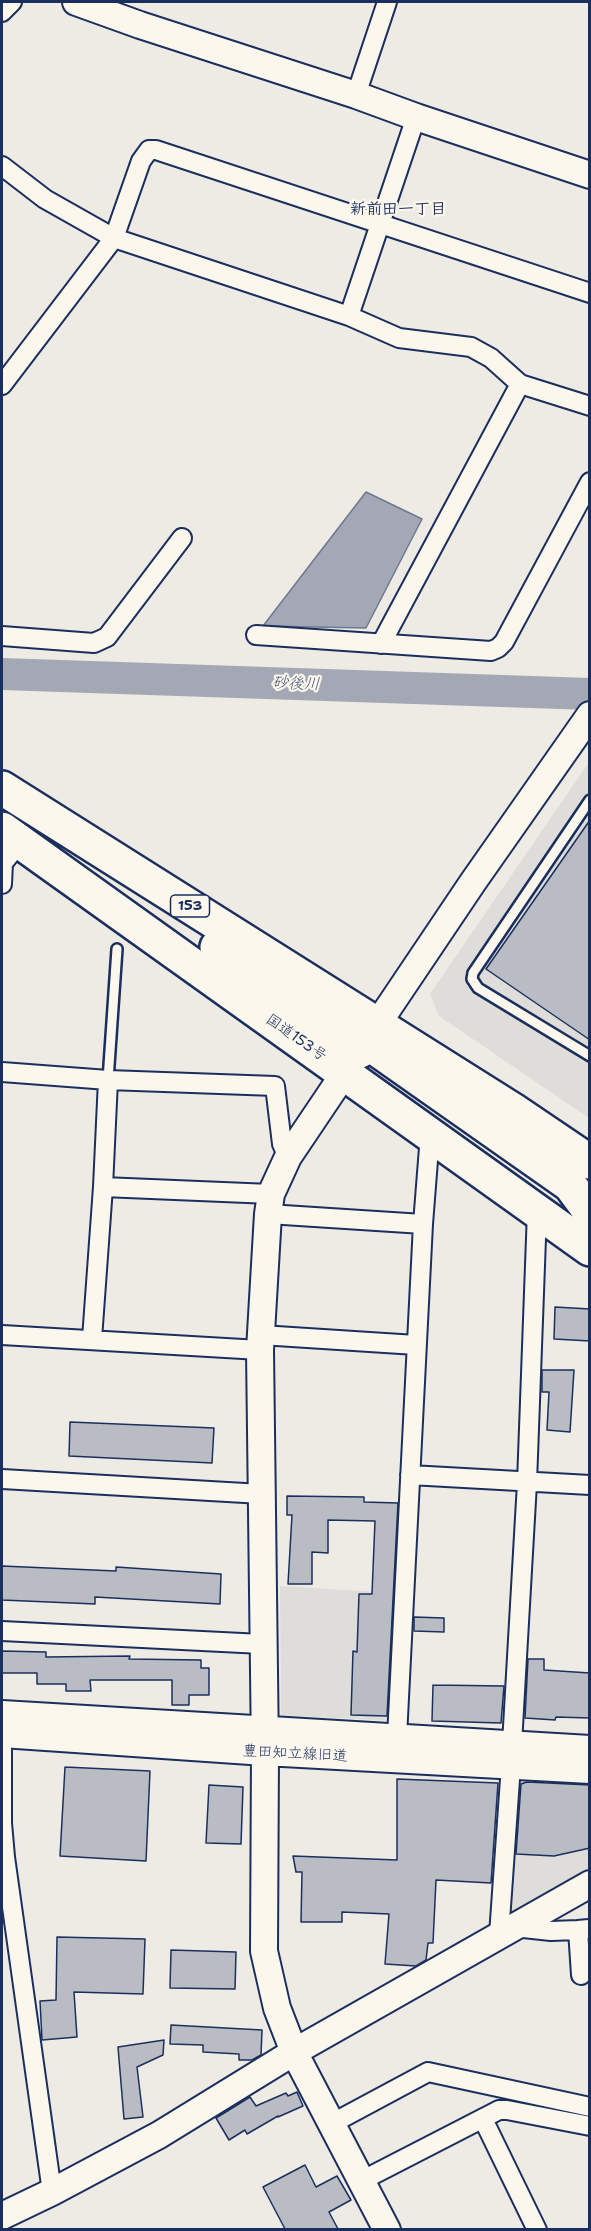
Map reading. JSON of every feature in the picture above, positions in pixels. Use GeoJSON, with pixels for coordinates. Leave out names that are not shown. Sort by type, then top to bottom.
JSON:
{"type":"FeatureCollection","features":[{"type":"Feature","properties":{"kind":"highway","name":"153"},"geometry":{"type":"LineString","coordinates":[[2,788],[137,873],[195,931],[362,1047],[570,1185],[590,1212]]}},
{"type":"Feature","properties":{"kind":"highway","name":"国道153号"},"geometry":{"type":"LineString","coordinates":[[11,836],[362,1047],[513,1110],[590,1162]]}},
{"type":"Feature","properties":{"kind":"highway","name":"国道153号"},"geometry":{"type":"LineString","coordinates":[[362,1047],[430,1135],[590,1249]]}},
{"type":"Feature","properties":{"kind":"street"},"geometry":{"type":"LineString","coordinates":[[2,12],[12,2]]}},
{"type":"Feature","properties":{"kind":"street"},"geometry":{"type":"LineString","coordinates":[[76,2],[590,175]]}},
{"type":"Feature","properties":{"kind":"street"},"geometry":{"type":"LineString","coordinates":[[356,95],[387,2]]}},
{"type":"Feature","properties":{"kind":"street"},"geometry":{"type":"LineString","coordinates":[[349,316],[416,117]]}},
{"type":"Feature","properties":{"kind":"street"},"geometry":{"type":"LineString","coordinates":[[2,385],[114,238],[141,161],[149,150],[590,293]]}},
{"type":"Feature","properties":{"kind":"street"},"geometry":{"type":"LineString","coordinates":[[2,166],[76,219],[114,238],[349,316],[399,338],[471,347],[491,357],[520,384],[590,406]]}},
{"type":"Feature","properties":{"kind":"street"},"geometry":{"type":"LineString","coordinates":[[381,644],[520,384]]}},
{"type":"Feature","properties":{"kind":"street"},"geometry":{"type":"LineString","coordinates":[[256,635],[491,651],[498,648],[504,642],[590,482]]}},
{"type":"Feature","properties":{"kind":"street"},"geometry":{"type":"LineString","coordinates":[[2,636],[94,643],[107,637],[182,538]]}},
{"type":"Feature","properties":{"kind":"street"},"geometry":{"type":"LineString","coordinates":[[387,2229],[294,2052],[277,2008],[264,1951],[265,1742],[262,1644],[261,1342],[269,1204],[288,1157],[473,882],[586,728]]}},
{"type":"Feature","properties":{"kind":"street"},"geometry":{"type":"LineString","coordinates":[[2,884],[3,863],[11,836]]}},
{"type":"Feature","properties":{"kind":"street"},"geometry":{"type":"LineString","coordinates":[[2,1072],[108,1080],[275,1086],[282,1144],[288,1157]]}},
{"type":"Feature","properties":{"kind":"street"},"geometry":{"type":"LineString","coordinates":[[92,1340],[108,1080]]}},
{"type":"Feature","properties":{"kind":"street"},"geometry":{"type":"LineString","coordinates":[[398,1737],[416,1345],[430,1135]]}},
{"type":"Feature","properties":{"kind":"street"},"geometry":{"type":"LineString","coordinates":[[103,1186],[423,1224]]}},
{"type":"Feature","properties":{"kind":"street"},"geometry":{"type":"LineString","coordinates":[[506,1931],[537,1211]]}},
{"type":"Feature","properties":{"kind":"street"},"geometry":{"type":"LineString","coordinates":[[2,1335],[92,1340],[416,1345]]}},
{"type":"Feature","properties":{"kind":"street"},"geometry":{"type":"LineString","coordinates":[[410,1475],[590,1485]]}},
{"type":"Feature","properties":{"kind":"street"},"geometry":{"type":"LineString","coordinates":[[2,1479],[262,1494]]}},
{"type":"Feature","properties":{"kind":"street"},"geometry":{"type":"LineString","coordinates":[[2,1631],[262,1644]]}},
{"type":"Feature","properties":{"kind":"street","name":"豊田知立線旧道"},"geometry":{"type":"LineString","coordinates":[[2,1714],[265,1742],[398,1737],[590,1770]]}},
{"type":"Feature","properties":{"kind":"street"},"geometry":{"type":"LineString","coordinates":[[2,1734],[2,1823],[5,1857],[52,2193]]}},
{"type":"Feature","properties":{"kind":"street","name":"豊田知立線旧道"},"geometry":{"type":"LineString","coordinates":[[2,1734],[265,1742],[512,1755],[590,1749]]}},
{"type":"Feature","properties":{"kind":"street"},"geometry":{"type":"LineString","coordinates":[[2,2216],[52,2193],[159,2135],[294,2052],[590,1884]]}},
{"type":"Feature","properties":{"kind":"street"},"geometry":{"type":"LineString","coordinates":[[506,1931],[584,1930],[581,1975]]}},
{"type":"Feature","properties":{"kind":"street"},"geometry":{"type":"LineString","coordinates":[[331,2124],[428,2072],[590,2107]]}},
{"type":"Feature","properties":{"kind":"street"},"geometry":{"type":"LineString","coordinates":[[361,2181],[499,2110],[590,2126]]}},
{"type":"Feature","properties":{"kind":"street"},"geometry":{"type":"LineString","coordinates":[[483,2119],[537,2229]]}},
{"type":"Feature","properties":{"kind":"lane"},"geometry":{"type":"LineString","coordinates":[[590,800],[473,973],[472,979],[478,988],[590,1056]]}},
{"type":"Feature","properties":{"kind":"lane"},"geometry":{"type":"LineString","coordinates":[[108,1080],[117,949]]}},
{"type":"Feature","properties":{"kind":"shaded area"},"geometry":{"type":"Polygon","coordinates":[[[366,492],[422,519],[366,628],[263,626],[366,492]]]}},
{"type":"Feature","properties":{"kind":"shaded area"},"geometry":{"type":"Polygon","coordinates":[[[589,762],[589,1118],[439,1016],[430,994],[589,762]]]}},
{"type":"Feature","properties":{"kind":"shaded area"},"geometry":{"type":"Polygon","coordinates":[[[280,1586],[396,1593],[391,1721],[281,1715],[280,1586]]]}},
{"type":"Feature","properties":{"kind":"shaded area"},"geometry":{"type":"Polygon","coordinates":[[[517,1779],[589,1779],[589,1875],[508,1920],[517,1779]]]}},
{"type":"Feature","properties":{"kind":"building"},"geometry":{"type":"Polygon","coordinates":[[[590,820],[590,1040],[486,969],[590,820]]]}},
{"type":"Feature","properties":{"kind":"building"},"geometry":{"type":"Polygon","coordinates":[[[555,1307],[590,1309],[590,1341],[554,1339],[555,1307]]]}},
{"type":"Feature","properties":{"kind":"building"},"geometry":{"type":"Polygon","coordinates":[[[542,1370],[574,1370],[570,1432],[547,1430],[549,1392],[542,1392],[542,1370]]]}},
{"type":"Feature","properties":{"kind":"building"},"geometry":{"type":"Polygon","coordinates":[[[70,1422],[214,1428],[212,1463],[69,1456],[70,1422]]]}},
{"type":"Feature","properties":{"kind":"building"},"geometry":{"type":"Polygon","coordinates":[[[287,1496],[364,1497],[364,1502],[398,1503],[387,1716],[351,1715],[353,1651],[357,1652],[359,1594],[372,1594],[375,1521],[328,1520],[328,1553],[312,1552],[312,1584],[288,1584],[292,1515],[287,1515],[287,1496]]]}},
{"type":"Feature","properties":{"kind":"building"},"geometry":{"type":"Polygon","coordinates":[[[2,1566],[116,1571],[116,1567],[221,1574],[220,1604],[95,1597],[95,1604],[2,1600],[2,1566]]]}},
{"type":"Feature","properties":{"kind":"building"},"geometry":{"type":"Polygon","coordinates":[[[414,1617],[444,1618],[444,1632],[414,1631],[414,1617]]]}},
{"type":"Feature","properties":{"kind":"building"},"geometry":{"type":"Polygon","coordinates":[[[2,1651],[46,1652],[46,1657],[130,1656],[129,1659],[201,1660],[201,1668],[209,1668],[209,1695],[189,1695],[189,1705],[172,1705],[172,1680],[90,1680],[91,1691],[66,1691],[66,1684],[37,1684],[37,1673],[2,1673],[2,1651]]]}},
{"type":"Feature","properties":{"kind":"building"},"geometry":{"type":"Polygon","coordinates":[[[528,1659],[544,1659],[544,1670],[590,1673],[590,1718],[556,1717],[555,1720],[525,1718],[528,1659]]]}},
{"type":"Feature","properties":{"kind":"building"},"geometry":{"type":"Polygon","coordinates":[[[433,1685],[504,1686],[501,1723],[432,1721],[433,1685]]]}},
{"type":"Feature","properties":{"kind":"building"},"geometry":{"type":"Polygon","coordinates":[[[65,1767],[150,1771],[146,1861],[60,1856],[65,1767]]]}},
{"type":"Feature","properties":{"kind":"building"},"geometry":{"type":"Polygon","coordinates":[[[397,1779],[498,1783],[491,1883],[436,1880],[433,1943],[428,1943],[426,1960],[416,1966],[385,1964],[389,1914],[342,1912],[342,1922],[301,1922],[302,1872],[296,1872],[293,1856],[397,1860],[397,1779]]]}},
{"type":"Feature","properties":{"kind":"building"},"geometry":{"type":"Polygon","coordinates":[[[527,1782],[590,1785],[590,1848],[554,1856],[516,1854],[521,1784],[527,1782]]]}},
{"type":"Feature","properties":{"kind":"building"},"geometry":{"type":"Polygon","coordinates":[[[209,1785],[243,1787],[241,1844],[206,1843],[209,1785]]]}},
{"type":"Feature","properties":{"kind":"building"},"geometry":{"type":"Polygon","coordinates":[[[57,1937],[145,1939],[143,1994],[74,1992],[77,2037],[42,2040],[40,2001],[56,2000],[57,1937]]]}},
{"type":"Feature","properties":{"kind":"building"},"geometry":{"type":"Polygon","coordinates":[[[171,1950],[236,1952],[235,1989],[170,1988],[171,1950]]]}},
{"type":"Feature","properties":{"kind":"building"},"geometry":{"type":"Polygon","coordinates":[[[171,2025],[262,2030],[261,2055],[252,2060],[239,2060],[239,2054],[203,2052],[203,2045],[170,2044],[171,2025]]]}},
{"type":"Feature","properties":{"kind":"building"},"geometry":{"type":"Polygon","coordinates":[[[164,2040],[163,2055],[137,2067],[143,2117],[124,2119],[118,2047],[164,2040]]]}},
{"type":"Feature","properties":{"kind":"building"},"geometry":{"type":"Polygon","coordinates":[[[297,2092],[303,2106],[278,2116],[247,2134],[245,2130],[229,2140],[216,2118],[250,2097],[256,2106],[286,2093],[288,2096],[297,2092]]]}},
{"type":"Feature","properties":{"kind":"building"},"geometry":{"type":"Polygon","coordinates":[[[305,2165],[316,2187],[337,2176],[351,2200],[329,2212],[338,2229],[285,2229],[263,2187],[305,2165]]]}},
{"type":"Feature","properties":{"kind":"waterway","name":"砂後川"},"geometry":{"type":"LineString","coordinates":[[2,674],[590,694]]}},
{"type":"Feature","properties":{"kind":"district","name":"新前田一丁目"},"geometry":{"type":"Point","coordinates":[398,210]}}]}
